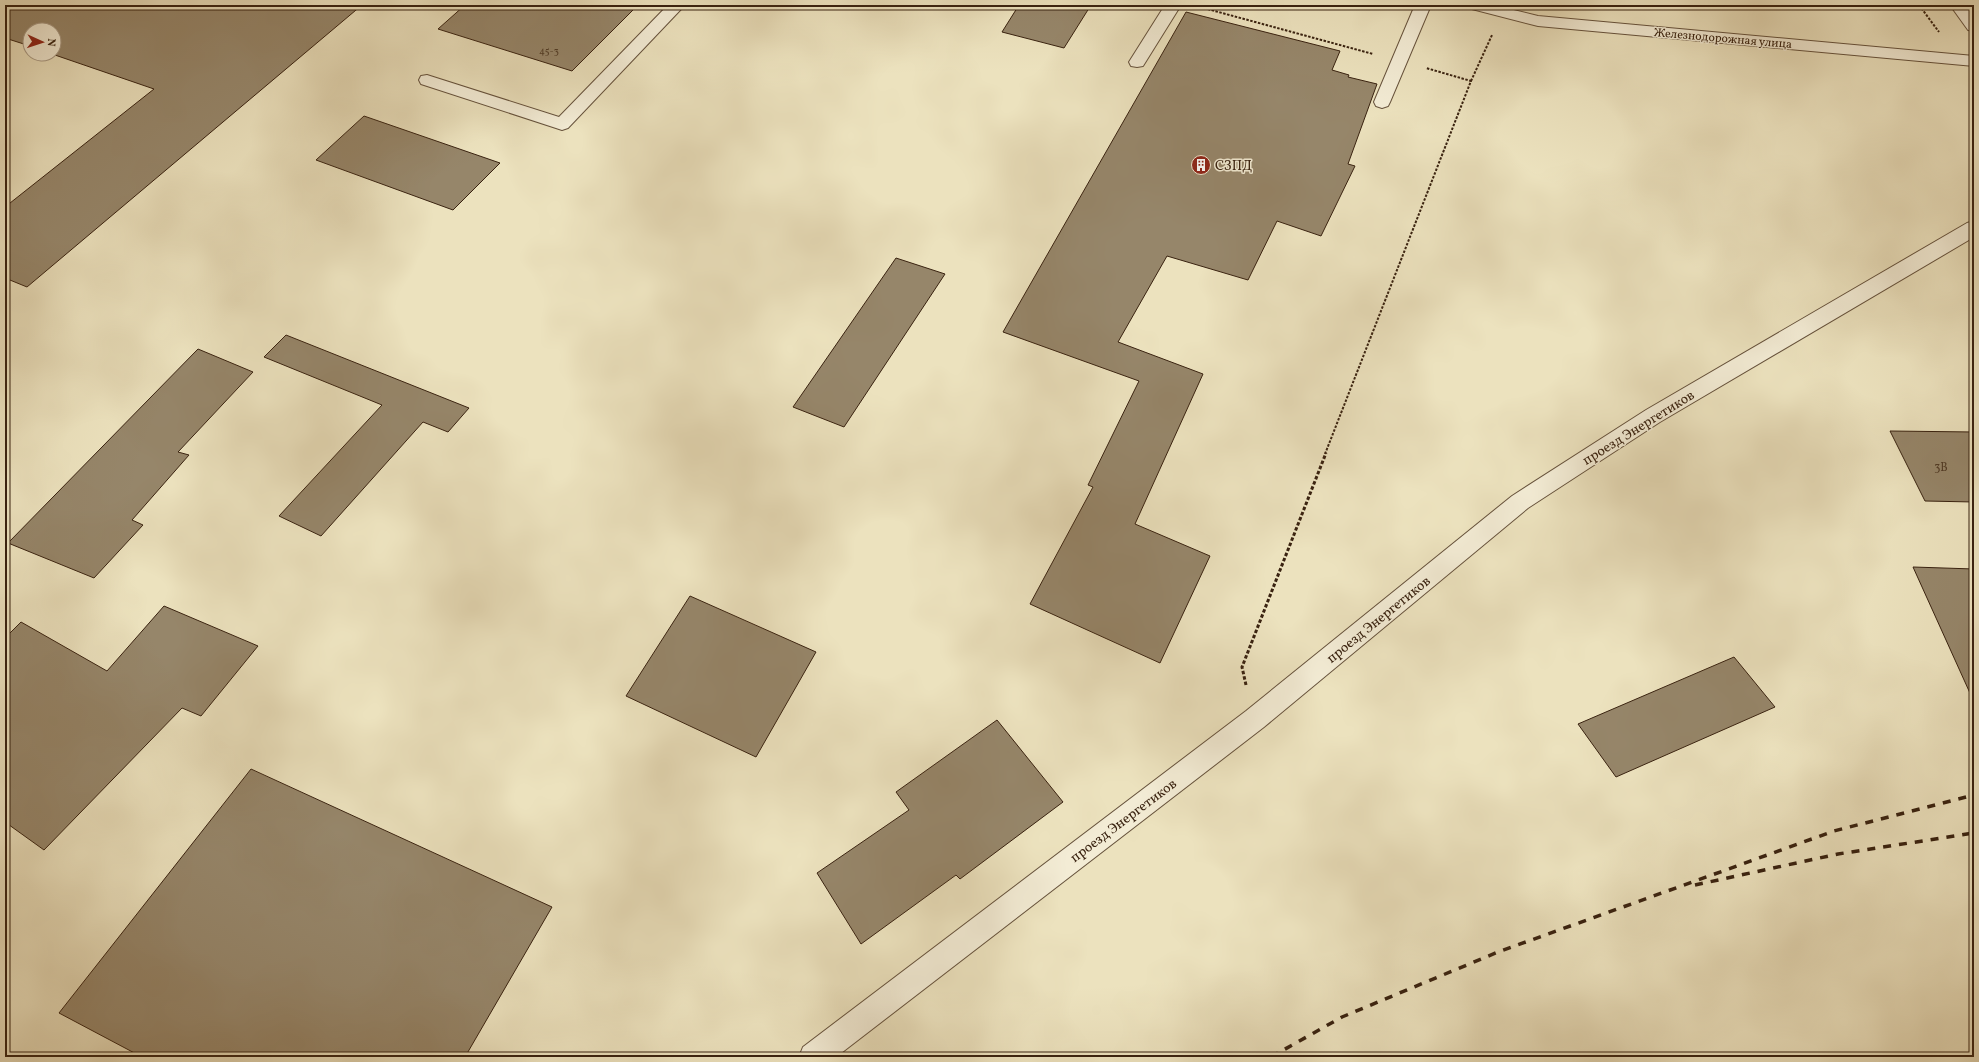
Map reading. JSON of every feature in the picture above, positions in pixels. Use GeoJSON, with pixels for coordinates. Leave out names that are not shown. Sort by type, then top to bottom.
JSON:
{"type":"FeatureCollection","features":[{"type":"Feature","properties":{"kind":"street"},"geometry":{"type":"LineString","coordinates":[[428,80],[562,124],[678,5]]}},
{"type":"Feature","properties":{"kind":"street"},"geometry":{"type":"LineString","coordinates":[[1137,62],[1173,5]]}},
{"type":"Feature","properties":{"kind":"street"},"geometry":{"type":"LineString","coordinates":[[1382,102],[1422,5]]}},
{"type":"Feature","properties":{"kind":"street","name":"Железнодорожная улица"},"geometry":{"type":"LineString","coordinates":[[1474,5],[1538,21],[1974,61]]}},
{"type":"Feature","properties":{"kind":"street"},"geometry":{"type":"LineString","coordinates":[[1958,5],[1974,26]]}},
{"type":"Feature","properties":{"kind":"street","name":"проезд Энергетиков"},"geometry":{"type":"LineString","coordinates":[[813,1057],[1255,719],[1520,502],[1653,416],[1974,228]]}},
{"type":"Feature","properties":{"kind":"path"},"geometry":{"type":"LineString","coordinates":[[1200,7],[1471,81],[1242,666],[1255,719]]}},
{"type":"Feature","properties":{"kind":"building"},"geometry":{"type":"Polygon","coordinates":[[[5,5],[362,5],[27,287],[5,278],[5,207],[154,89],[62,57],[62,22],[22,22],[22,43],[5,38],[5,5]]]}},
{"type":"Feature","properties":{"kind":"building"},"geometry":{"type":"Polygon","coordinates":[[[465,5],[638,5],[572,71],[438,29],[465,5]]]}},
{"type":"Feature","properties":{"kind":"building"},"geometry":{"type":"Polygon","coordinates":[[[1019,5],[1091,5],[1064,48],[1002,32],[1019,5]]]}},
{"type":"Feature","properties":{"kind":"building","name":"СЗПД"},"geometry":{"type":"Polygon","coordinates":[[[1186,12],[1340,51],[1332,70],[1349,75],[1348,77],[1377,84],[1348,164],[1355,166],[1321,236],[1277,221],[1248,280],[1167,256],[1118,342],[1203,374],[1135,524],[1210,556],[1160,663],[1030,604],[1093,487],[1088,485],[1139,381],[1003,332],[1186,12]]]}},
{"type":"Feature","properties":{"kind":"building"},"geometry":{"type":"Polygon","coordinates":[[[364,116],[500,163],[453,210],[316,160],[364,116]]]}},
{"type":"Feature","properties":{"kind":"building"},"geometry":{"type":"Polygon","coordinates":[[[896,258],[945,274],[844,427],[793,407],[896,258]]]}},
{"type":"Feature","properties":{"kind":"building"},"geometry":{"type":"Polygon","coordinates":[[[286,335],[469,408],[448,432],[423,422],[321,536],[279,516],[382,405],[264,357],[286,335]]]}},
{"type":"Feature","properties":{"kind":"building"},"geometry":{"type":"Polygon","coordinates":[[[198,349],[253,372],[178,452],[189,455],[132,520],[143,525],[94,578],[8,543],[198,349]]]}},
{"type":"Feature","properties":{"kind":"building"},"geometry":{"type":"Polygon","coordinates":[[[1890,431],[1974,432],[1974,502],[1925,501],[1890,431]]]}},
{"type":"Feature","properties":{"kind":"building"},"geometry":{"type":"Polygon","coordinates":[[[1913,567],[1974,569],[1974,702],[1913,567]]]}},
{"type":"Feature","properties":{"kind":"building"},"geometry":{"type":"Polygon","coordinates":[[[690,596],[816,652],[756,757],[626,696],[690,596]]]}},
{"type":"Feature","properties":{"kind":"building"},"geometry":{"type":"Polygon","coordinates":[[[164,606],[258,646],[201,716],[182,708],[44,850],[5,822],[5,638],[21,622],[107,671],[164,606]]]}},
{"type":"Feature","properties":{"kind":"building"},"geometry":{"type":"Polygon","coordinates":[[[1734,657],[1775,707],[1616,777],[1578,724],[1734,657]]]}},
{"type":"Feature","properties":{"kind":"building"},"geometry":{"type":"Polygon","coordinates":[[[997,720],[1063,802],[960,879],[956,875],[861,944],[817,873],[909,810],[896,792],[997,720]]]}},
{"type":"Feature","properties":{"kind":"building"},"geometry":{"type":"Polygon","coordinates":[[[251,769],[552,907],[465,1057],[142,1057],[59,1013],[251,769]]]}},
{"type":"Feature","properties":{"kind":"railway"},"geometry":{"type":"LineString","coordinates":[[1271,1057],[1342,1017],[1498,952],[1834,831],[1974,795]]}},
{"type":"Feature","properties":{"kind":"railway"},"geometry":{"type":"LineString","coordinates":[[1695,885],[1838,854],[1974,833]]}},
{"type":"Feature","properties":{"kind":"place","name":"СЗПД"},"geometry":{"type":"Point","coordinates":[1201,165]}}]}
